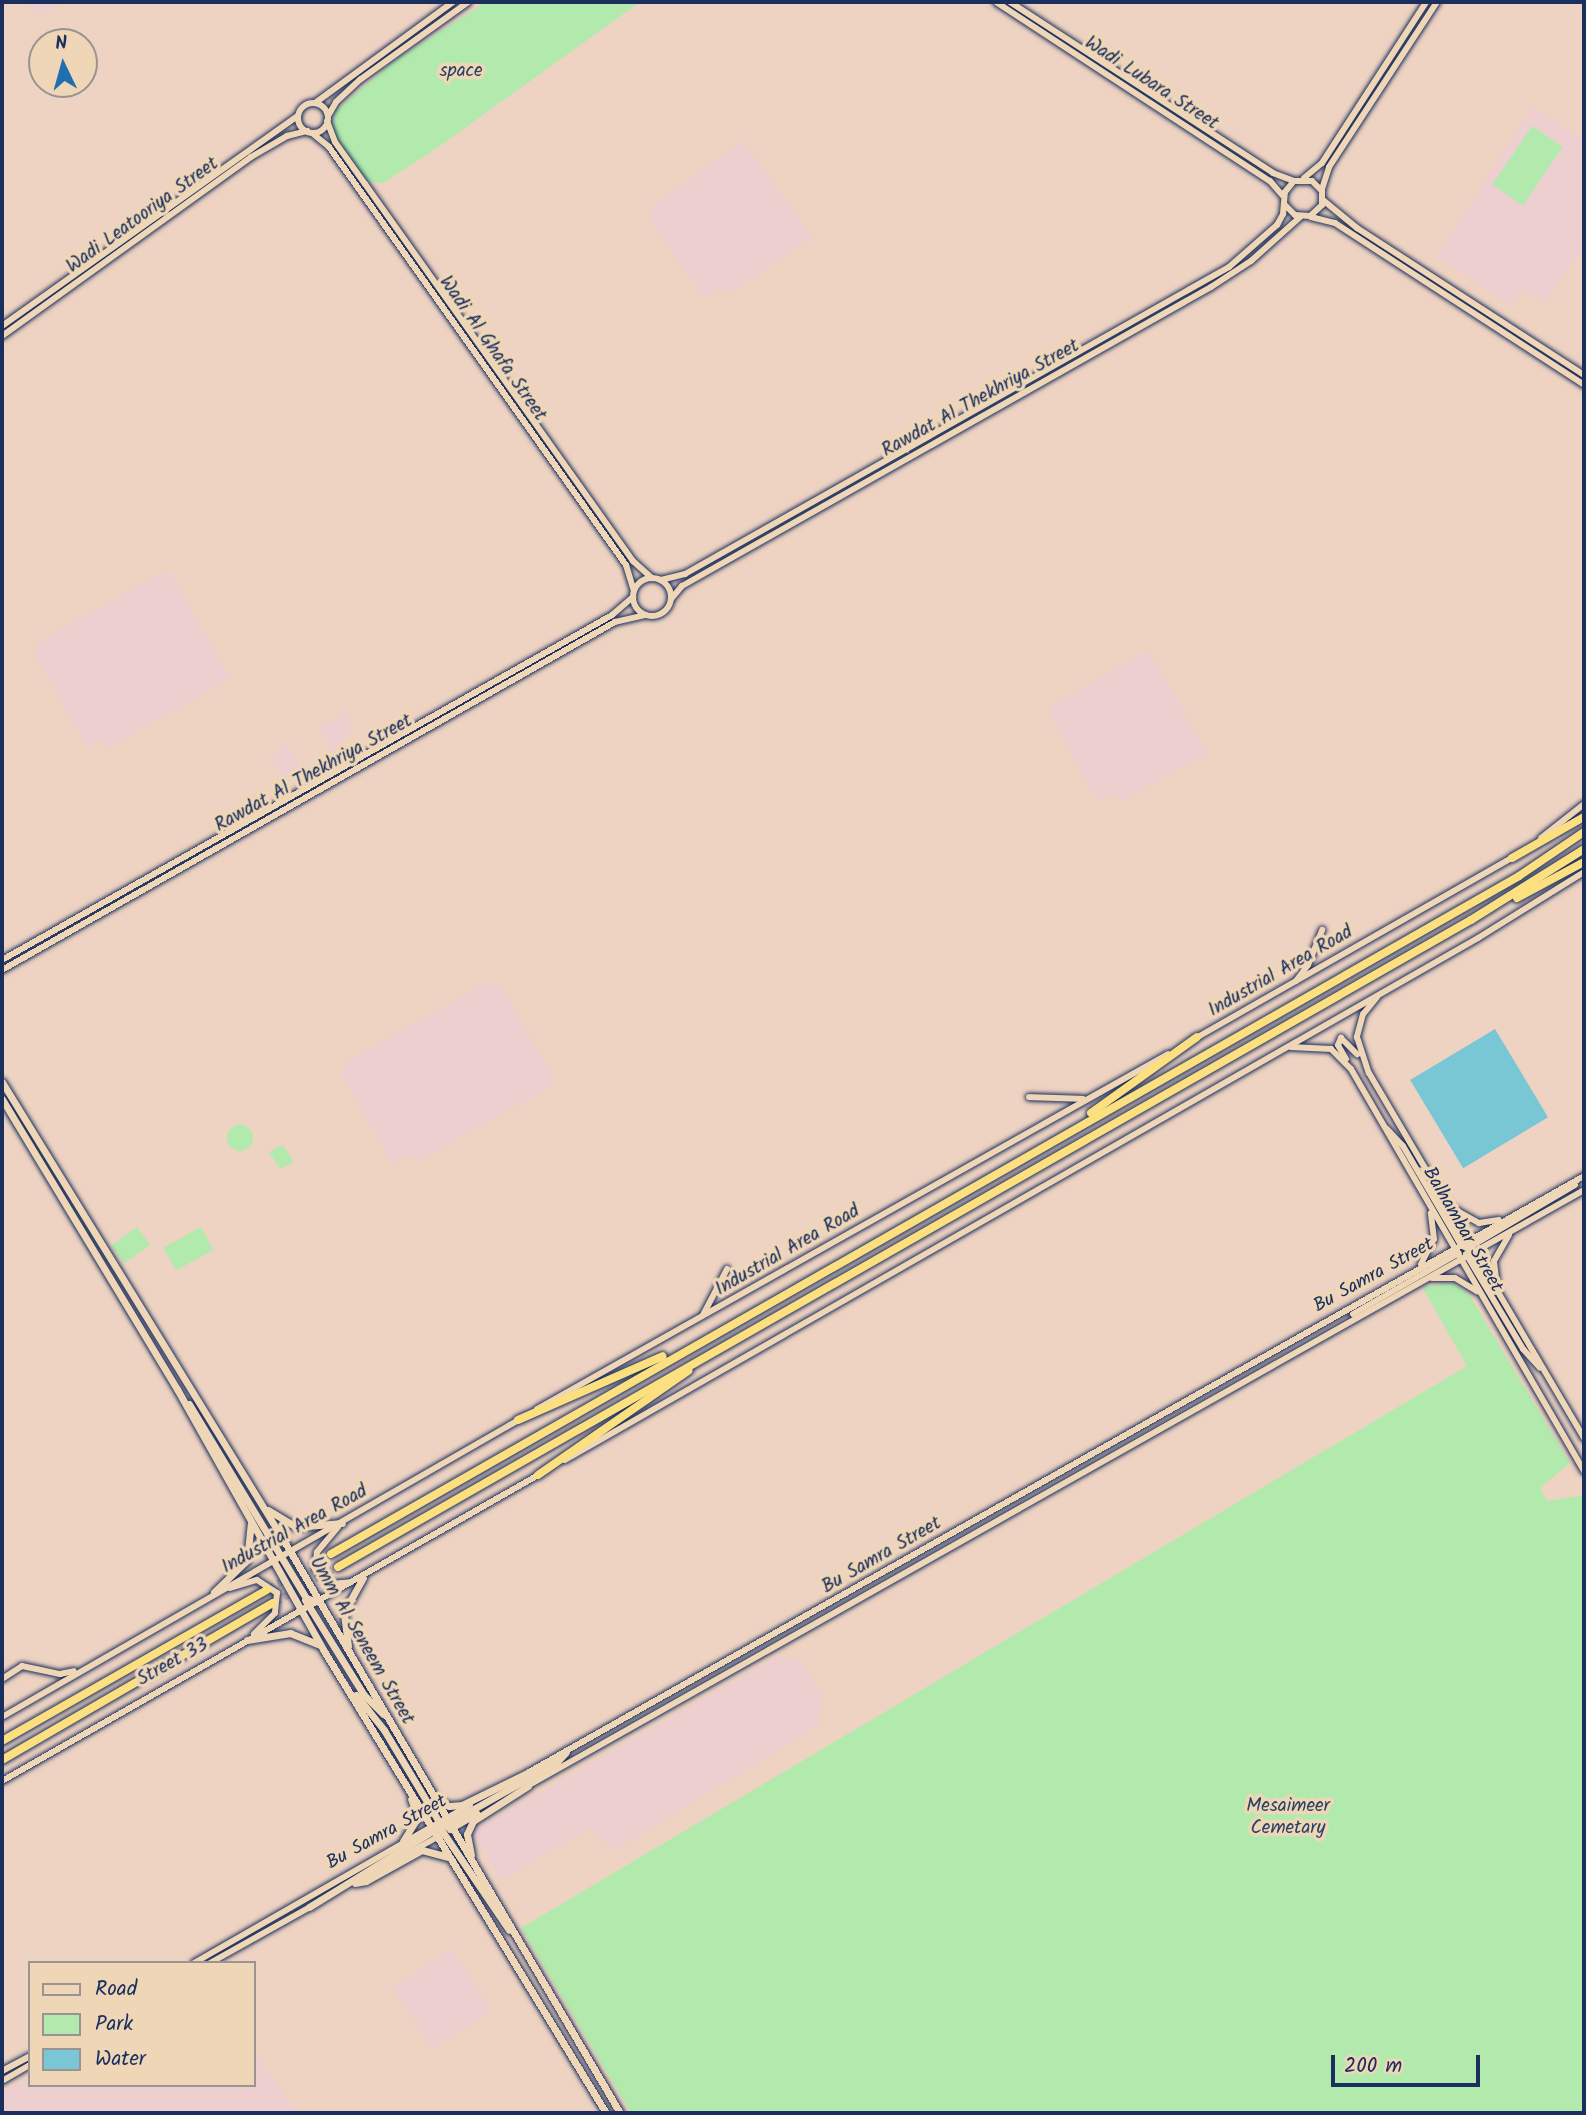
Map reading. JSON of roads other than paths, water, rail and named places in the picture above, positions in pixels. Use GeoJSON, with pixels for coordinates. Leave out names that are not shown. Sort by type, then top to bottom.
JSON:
{"type":"FeatureCollection","features":[{"type":"Feature","properties":{"kind":"highway"},"geometry":{"type":"LineString","coordinates":[[1512,858],[1584,817]]}},
{"type":"Feature","properties":{"kind":"highway","name":"Industrial Area Road"},"geometry":{"type":"LineString","coordinates":[[331,1554],[695,1343],[1519,876],[1584,832]]}},
{"type":"Feature","properties":{"kind":"highway"},"geometry":{"type":"LineString","coordinates":[[338,1567],[1471,920],[1584,849]]}},
{"type":"Feature","properties":{"kind":"highway"},"geometry":{"type":"LineString","coordinates":[[1471,920],[1584,862]]}},
{"type":"Feature","properties":{"kind":"highway"},"geometry":{"type":"LineString","coordinates":[[1069,1130],[1197,1037]]}},
{"type":"Feature","properties":{"kind":"highway"},"geometry":{"type":"LineString","coordinates":[[518,1420],[695,1343]]}},
{"type":"Feature","properties":{"kind":"highway"},"geometry":{"type":"LineString","coordinates":[[538,1475],[681,1379],[692,1366]]}},
{"type":"Feature","properties":{"kind":"highway","name":"Street 33"},"geometry":{"type":"LineString","coordinates":[[2,1741],[267,1590]]}},
{"type":"Feature","properties":{"kind":"highway","name":"Street 33"},"geometry":{"type":"LineString","coordinates":[[2,1760],[273,1603]]}},
{"type":"Feature","properties":{"kind":"main road","name":"Umm Al Seneem Street"},"geometry":{"type":"LineString","coordinates":[[2,1082],[291,1552],[318,1602],[390,1720],[426,1786],[453,1859],[607,2113]]}},
{"type":"Feature","properties":{"kind":"main road","name":"Umm Al Seneem Street"},"geometry":{"type":"LineString","coordinates":[[2,1099],[177,1389],[274,1561],[305,1609],[324,1651],[395,1764],[476,1869],[620,2113]]}},
{"type":"Feature","properties":{"kind":"main road"},"geometry":{"type":"LineString","coordinates":[[177,1389],[203,1423],[306,1598],[318,1602]]}},
{"type":"Feature","properties":{"kind":"main road"},"geometry":{"type":"LineString","coordinates":[[262,1506],[296,1527],[342,1523]]}},
{"type":"Feature","properties":{"kind":"main road"},"geometry":{"type":"LineString","coordinates":[[214,1592],[247,1560],[251,1521]]}},
{"type":"Feature","properties":{"kind":"main road"},"geometry":{"type":"LineString","coordinates":[[354,1663],[342,1619],[363,1578]]}},
{"type":"Feature","properties":{"kind":"main road"},"geometry":{"type":"LineString","coordinates":[[305,1609],[364,1695],[390,1720]]}},
{"type":"Feature","properties":{"kind":"main road"},"geometry":{"type":"LineString","coordinates":[[247,1640],[297,1634],[324,1651]]}},
{"type":"Feature","properties":{"kind":"main road"},"geometry":{"type":"LineString","coordinates":[[338,1673],[384,1730],[500,1922],[516,1937]]}},
{"type":"Feature","properties":{"kind":"main road"},"geometry":{"type":"LineString","coordinates":[[309,1907],[557,1762],[566,1752]]}},
{"type":"Feature","properties":{"kind":"main road"},"geometry":{"type":"LineString","coordinates":[[395,1764],[417,1812],[416,1824],[403,1841]]}},
{"type":"Feature","properties":{"kind":"main road"},"geometry":{"type":"LineString","coordinates":[[426,1786],[438,1801],[453,1806],[533,1770]]}},
{"type":"Feature","properties":{"kind":"main road"},"geometry":{"type":"LineString","coordinates":[[476,1869],[467,1839],[470,1826],[528,1786]]}},
{"type":"Feature","properties":{"kind":"main road"},"geometry":{"type":"LineString","coordinates":[[355,1883],[366,1881],[422,1850],[434,1849],[453,1859]]}},
{"type":"Feature","properties":{"kind":"street"},"geometry":{"type":"LineString","coordinates":[[315,103],[453,2]]}},
{"type":"Feature","properties":{"kind":"street"},"geometry":{"type":"LineString","coordinates":[[328,119],[336,102],[360,79],[468,2]]}},
{"type":"Feature","properties":{"kind":"street","name":"Wadi Lubara Street"},"geometry":{"type":"LineString","coordinates":[[996,2],[1270,181],[1285,201]]}},
{"type":"Feature","properties":{"kind":"street","name":"Wadi Lubara Street"},"geometry":{"type":"LineString","coordinates":[[1010,2],[1273,173],[1294,181]]}},
{"type":"Feature","properties":{"kind":"street"},"geometry":{"type":"LineString","coordinates":[[1426,2],[1322,163],[1303,178],[1294,181],[1285,201],[1300,217],[1310,216],[1335,223],[1584,385]]}},
{"type":"Feature","properties":{"kind":"street"},"geometry":{"type":"LineString","coordinates":[[1437,2],[1329,167],[1322,191],[1323,200],[1348,222],[1584,375]]}},
{"type":"Feature","properties":{"kind":"street","name":"Wadi Leatooriya Street"},"geometry":{"type":"LineString","coordinates":[[2,326],[298,116],[302,107],[315,103]]}},
{"type":"Feature","properties":{"kind":"street","name":"Wadi Al Ghafa Street"},"geometry":{"type":"LineString","coordinates":[[315,103],[328,119],[335,142],[633,561],[652,578]]}},
{"type":"Feature","properties":{"kind":"street","name":"Wadi Al Ghafa Street"},"geometry":{"type":"LineString","coordinates":[[298,116],[309,132],[329,147],[626,565],[633,594]]}},
{"type":"Feature","properties":{"kind":"street","name":"Wadi Leatooriya Street"},"geometry":{"type":"LineString","coordinates":[[2,336],[251,157],[293,133],[309,132],[328,119]]}},
{"type":"Feature","properties":{"kind":"street"},"geometry":{"type":"LineString","coordinates":[[1303,178],[1316,183],[1322,191]]}},
{"type":"Feature","properties":{"kind":"street"},"geometry":{"type":"LineString","coordinates":[[1310,216],[1323,200]]}},
{"type":"Feature","properties":{"kind":"street","name":"Rawdat Al Thekhriya Street"},"geometry":{"type":"LineString","coordinates":[[661,580],[685,574],[1209,280],[1262,240],[1281,220],[1285,201]]}},
{"type":"Feature","properties":{"kind":"street","name":"Rawdat Al Thekhriya Street"},"geometry":{"type":"LineString","coordinates":[[671,598],[682,586],[1211,287],[1251,261],[1300,217]]}},
{"type":"Feature","properties":{"kind":"street"},"geometry":{"type":"LineString","coordinates":[[652,578],[661,580],[671,598],[662,613],[646,615],[636,608],[633,594],[641,581],[652,578]]}},
{"type":"Feature","properties":{"kind":"street","name":"Rawdat Al Thekhriya Street"},"geometry":{"type":"LineString","coordinates":[[2,960],[612,615],[633,594]]}},
{"type":"Feature","properties":{"kind":"street","name":"Rawdat Al Thekhriya Street"},"geometry":{"type":"LineString","coordinates":[[2,970],[615,622],[646,615]]}},
{"type":"Feature","properties":{"kind":"street","name":"Industrial Area Road"},"geometry":{"type":"LineString","coordinates":[[2,1717],[214,1592],[291,1552],[518,1420],[1512,858],[1584,804]]}},
{"type":"Feature","properties":{"kind":"street"},"geometry":{"type":"LineString","coordinates":[[342,1523],[317,1552],[315,1569],[330,1584],[363,1578],[1382,992],[1584,872]]}},
{"type":"Feature","properties":{"kind":"street"},"geometry":{"type":"LineString","coordinates":[[1293,984],[1308,965],[1322,930]]}},
{"type":"Feature","properties":{"kind":"street","name":"Balhambar Street"},"geometry":{"type":"LineString","coordinates":[[1382,992],[1358,1028],[1358,1048],[1368,1073],[1446,1202],[1483,1297],[1584,1471]]}},
{"type":"Feature","properties":{"kind":"street"},"geometry":{"type":"LineString","coordinates":[[1351,1069],[1338,1045],[1341,1038],[1350,1043],[1368,1073]]}},
{"type":"Feature","properties":{"kind":"street","name":"Balhambar Street"},"geometry":{"type":"LineString","coordinates":[[1285,1048],[1324,1047],[1351,1069],[1430,1208],[1498,1291],[1584,1438]]}},
{"type":"Feature","properties":{"kind":"street"},"geometry":{"type":"LineString","coordinates":[[1030,1097],[1068,1102],[1091,1097]]}},
{"type":"Feature","properties":{"kind":"street"},"geometry":{"type":"LineString","coordinates":[[1379,1120],[1403,1146],[1523,1349],[1551,1380]]}},
{"type":"Feature","properties":{"kind":"street"},"geometry":{"type":"LineString","coordinates":[[1336,1326],[1366,1304],[1464,1250],[1584,1176]]}},
{"type":"Feature","properties":{"kind":"street","name":"Bu Samra Street"},"geometry":{"type":"LineString","coordinates":[[197,1961],[403,1841],[442,1827],[528,1786],[1336,1326],[1424,1280],[1514,1214],[1584,1176]]}},
{"type":"Feature","properties":{"kind":"street","name":"Bu Samra Street"},"geometry":{"type":"LineString","coordinates":[[214,1961],[355,1883],[533,1770],[1412,1272],[1516,1228],[1584,1189]]}},
{"type":"Feature","properties":{"kind":"street"},"geometry":{"type":"LineString","coordinates":[[1446,1202],[1479,1223],[1514,1214]]}},
{"type":"Feature","properties":{"kind":"street"},"geometry":{"type":"LineString","coordinates":[[1412,1272],[1433,1244],[1430,1208]]}},
{"type":"Feature","properties":{"kind":"street"},"geometry":{"type":"LineString","coordinates":[[1498,1291],[1495,1255],[1516,1228]]}},
{"type":"Feature","properties":{"kind":"street"},"geometry":{"type":"LineString","coordinates":[[699,1319],[727,1269]]}},
{"type":"Feature","properties":{"kind":"street"},"geometry":{"type":"LineString","coordinates":[[1424,1280],[1455,1278],[1483,1297]]}},
{"type":"Feature","properties":{"kind":"street","name":"Street 33"},"geometry":{"type":"LineString","coordinates":[[2,1781],[247,1640],[363,1578]]}},
{"type":"Feature","properties":{"kind":"street"},"geometry":{"type":"LineString","coordinates":[[214,1592],[257,1580],[275,1590],[275,1613],[247,1640]]}},
{"type":"Feature","properties":{"kind":"street"},"geometry":{"type":"LineString","coordinates":[[2,1679],[22,1667],[60,1674],[83,1669]]}},
{"type":"Feature","properties":{"kind":"street"},"geometry":{"type":"LineString","coordinates":[[2,2071],[28,2057]]}},
{"type":"Feature","properties":{"kind":"street"},"geometry":{"type":"LineString","coordinates":[[2,2081],[28,2066]]}},
{"type":"Feature","properties":{"kind":"water"},"geometry":{"type":"Polygon","coordinates":[[[1495,1029],[1548,1117],[1463,1168],[1410,1080],[1495,1029]]]}},
{"type":"Feature","properties":{"kind":"tunnel"},"geometry":{"type":"LineString","coordinates":[[267,1590],[331,1554]]}},
{"type":"Feature","properties":{"kind":"tunnel"},"geometry":{"type":"LineString","coordinates":[[273,1603],[338,1567]]}},
{"type":"Feature","properties":{"kind":"park label","name":"space"},"geometry":{"type":"Point","coordinates":[461,72]}},
{"type":"Feature","properties":{"kind":"park label","name":"Mesaimeer Cemetary"},"geometry":{"type":"Point","coordinates":[1288,1818]}}]}
